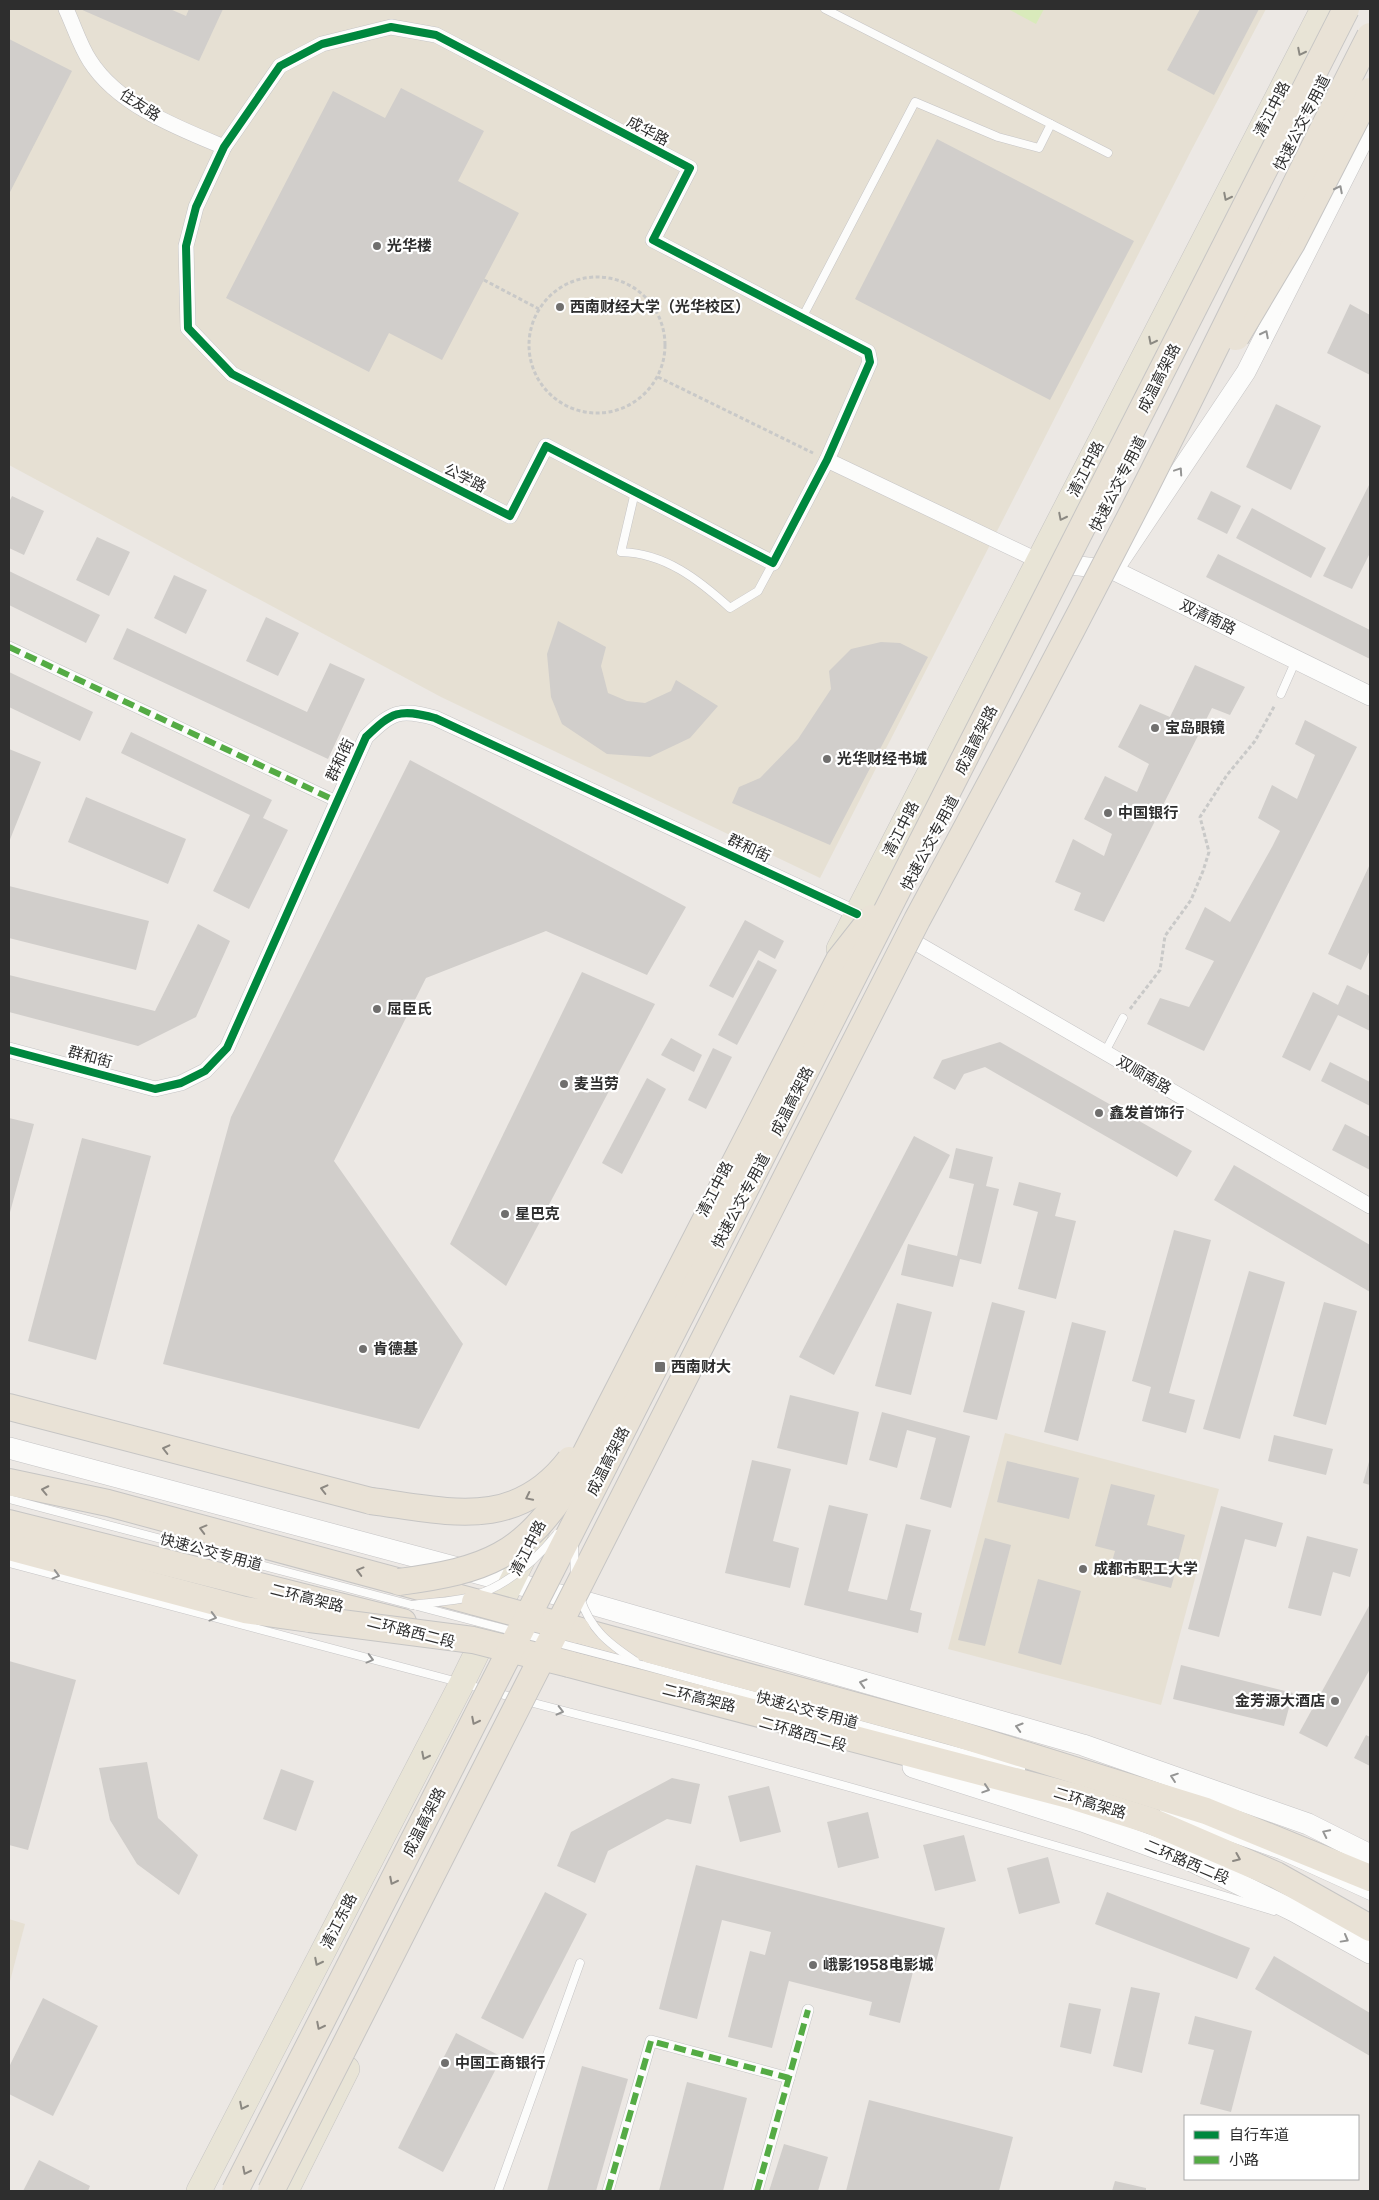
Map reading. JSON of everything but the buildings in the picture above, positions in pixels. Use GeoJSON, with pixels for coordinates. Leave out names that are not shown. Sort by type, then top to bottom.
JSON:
{"type":"FeatureCollection","features":[{"type":"Feature","properties":{"kind":"highway","name":"成温高架路"},"geometry":{"type":"LineString","coordinates":[[235,2191],[909,872],[1346,9]]}},
{"type":"Feature","properties":{"kind":"highway","name":"成温高架路"},"geometry":{"type":"LineString","coordinates":[[271,2191],[917,920],[1017,735],[1144,490],[1264,245],[1370,36]]}},
{"type":"Feature","properties":{"kind":"highway"},"geometry":{"type":"LineString","coordinates":[[1144,490],[1292,243],[1370,91]]}},
{"type":"Feature","properties":{"kind":"highway"},"geometry":{"type":"LineString","coordinates":[[399,1582],[444,1576],[484,1565],[526,1539],[553,1510],[572,1480],[839,960],[909,872]]}},
{"type":"Feature","properties":{"kind":"highway"},"geometry":{"type":"LineString","coordinates":[[9,1407],[371,1501],[467,1514],[500,1509],[540,1492],[558,1475],[607,1409]]}},
{"type":"Feature","properties":{"kind":"highway","name":"二环高架路"},"geometry":{"type":"LineString","coordinates":[[9,1482],[108,1503],[971,1738],[1206,1811],[1370,1878]]}},
{"type":"Feature","properties":{"kind":"highway","name":"二环高架路"},"geometry":{"type":"LineString","coordinates":[[9,1522],[476,1645],[1062,1794],[1151,1821],[1276,1875],[1370,1928]]}},
{"type":"Feature","properties":{"kind":"highway"},"geometry":{"type":"LineString","coordinates":[[9,1547],[244,1610],[476,1645]]}},
{"type":"Feature","properties":{"kind":"main road","name":"清江中路"},"geometry":{"type":"LineString","coordinates":[[476,1645],[858,914],[1323,9]]}},
{"type":"Feature","properties":{"kind":"main road"},"geometry":{"type":"LineString","coordinates":[[286,2191],[530,1704],[578,1600],[1114,570],[1370,63]]}},
{"type":"Feature","properties":{"kind":"main road"},"geometry":{"type":"LineString","coordinates":[[9,1448],[578,1600],[1083,1745],[1308,1824],[1370,1854]]}},
{"type":"Feature","properties":{"kind":"main road","name":"二环路西二段"},"geometry":{"type":"LineString","coordinates":[[9,1530],[476,1645],[546,1669],[764,1723],[966,1783],[1082,1821],[1194,1862],[1370,1953]]}},
{"type":"Feature","properties":{"kind":"main road","name":"清江东路"},"geometry":{"type":"LineString","coordinates":[[199,2191],[462,1683],[476,1645]]}},
{"type":"Feature","properties":{"kind":"street","name":"住友路"},"geometry":{"type":"LineString","coordinates":[[66,9],[90,62],[123,97],[174,126],[224,147]]}},
{"type":"Feature","properties":{"kind":"street","name":"成华路"},"geometry":{"type":"LineString","coordinates":[[224,147],[280,66],[322,44],[391,27],[436,35],[690,168],[653,240],[868,352],[870,362],[827,460]]}},
{"type":"Feature","properties":{"kind":"street"},"geometry":{"type":"LineString","coordinates":[[1114,570],[1246,372],[1370,127]]}},
{"type":"Feature","properties":{"kind":"street","name":"公学路"},"geometry":{"type":"LineString","coordinates":[[224,147],[196,207],[186,246],[188,328],[232,374],[510,516],[546,446],[773,562]]}},
{"type":"Feature","properties":{"kind":"street"},"geometry":{"type":"LineString","coordinates":[[773,562],[827,460],[1039,561]]}},
{"type":"Feature","properties":{"kind":"street","name":"双清南路"},"geometry":{"type":"LineString","coordinates":[[1039,561],[1114,570],[1370,696]]}},
{"type":"Feature","properties":{"kind":"street"},"geometry":{"type":"LineString","coordinates":[[9,647],[336,801]]}},
{"type":"Feature","properties":{"kind":"street","name":"群和街"},"geometry":{"type":"LineString","coordinates":[[9,1050],[155,1089],[182,1083],[205,1071],[226,1048],[366,737],[386,718],[409,711],[435,718],[858,914]]}},
{"type":"Feature","properties":{"kind":"street","name":"双顺南路"},"geometry":{"type":"LineString","coordinates":[[918,944],[1370,1206]]}},
{"type":"Feature","properties":{"kind":"street"},"geometry":{"type":"LineString","coordinates":[[757,2191],[808,2010]]}},
{"type":"Feature","properties":{"kind":"street"},"geometry":{"type":"LineString","coordinates":[[608,2191],[651,2041],[789,2078]]}},
{"type":"Feature","properties":{"kind":"lane"},"geometry":{"type":"LineString","coordinates":[[825,9],[1108,153]]}},
{"type":"Feature","properties":{"kind":"lane"},"geometry":{"type":"LineString","coordinates":[[802,318],[915,102],[998,137],[1040,148],[1051,124]]}},
{"type":"Feature","properties":{"kind":"lane"},"geometry":{"type":"LineString","coordinates":[[635,492],[621,552],[633,552],[662,561],[686,572],[702,583],[730,608],[758,591],[773,562]]}},
{"type":"Feature","properties":{"kind":"lane"},"geometry":{"type":"LineString","coordinates":[[1070,576],[1079,558]]}},
{"type":"Feature","properties":{"kind":"lane"},"geometry":{"type":"LineString","coordinates":[[1281,694],[1296,660]]}},
{"type":"Feature","properties":{"kind":"lane","name":"快速公交专用道"},"geometry":{"type":"LineString","coordinates":[[412,1605],[470,1597],[518,1573],[542,1553],[565,1525],[590,1487],[995,718]]}},
{"type":"Feature","properties":{"kind":"lane"},"geometry":{"type":"LineString","coordinates":[[1104,1052],[1123,1018]]}},
{"type":"Feature","properties":{"kind":"lane","name":"快速公交专用道"},"geometry":{"type":"LineString","coordinates":[[590,1487],[574,1540],[573,1569],[576,1589],[591,1623],[608,1643],[642,1665]]}},
{"type":"Feature","properties":{"kind":"lane","name":"快速公交专用道"},"geometry":{"type":"LineString","coordinates":[[9,1499],[642,1665],[1031,1772]]}},
{"type":"Feature","properties":{"kind":"lane"},"geometry":{"type":"LineString","coordinates":[[9,1563],[462,1683],[530,1704],[702,1746],[997,1829],[1321,1926]]}},
{"type":"Feature","properties":{"kind":"lane"},"geometry":{"type":"LineString","coordinates":[[1150,1808],[1280,1855],[1370,1896]]}},
{"type":"Feature","properties":{"kind":"lane"},"geometry":{"type":"LineString","coordinates":[[498,2191],[580,1963]]}},
{"type":"Feature","properties":{"kind":"path"},"geometry":{"type":"LineString","coordinates":[[598,276],[621,280],[641,292],[656,310],[664,332],[665,355],[658,377],[638,398],[626,407],[606,413],[584,412],[563,404],[546,390],[535,372],[530,351],[531,329],[539,309],[555,291],[575,280],[598,276]]}},
{"type":"Feature","properties":{"kind":"path"},"geometry":{"type":"LineString","coordinates":[[484,280],[539,309]]}},
{"type":"Feature","properties":{"kind":"path"},"geometry":{"type":"LineString","coordinates":[[658,377],[827,460]]}},
{"type":"Feature","properties":{"kind":"path"},"geometry":{"type":"LineString","coordinates":[[1123,1018],[1160,970],[1165,936],[1191,900],[1203,871],[1209,852],[1200,817],[1227,775],[1255,741],[1281,694]]}},
{"type":"Feature","properties":{"kind":"shaded area","name":"西南财经大学（光华校区）"},"geometry":{"type":"Polygon","coordinates":[[[9,9],[1266,9],[1192,149],[820,878],[441,697],[9,465],[9,9]]]}},
{"type":"Feature","properties":{"kind":"shaded area","name":"成都市职工大学"},"geometry":{"type":"Polygon","coordinates":[[[1005,1433],[1219,1489],[1161,1705],[948,1649],[1005,1433]]]}},
{"type":"Feature","properties":{"kind":"shaded area"},"geometry":{"type":"Polygon","coordinates":[[[9,1919],[25,1924],[9,1985],[9,1919]]]}},
{"type":"Feature","properties":{"kind":"green space"},"geometry":{"type":"Polygon","coordinates":[[[1008,9],[1044,9],[1036,24],[1008,9]]]}},
{"type":"Feature","properties":{"kind":"marked path"},"geometry":{"type":"LineString","coordinates":[[9,647],[336,801]]}},
{"type":"Feature","properties":{"kind":"marked path"},"geometry":{"type":"LineString","coordinates":[[757,2191],[808,2010]]}},
{"type":"Feature","properties":{"kind":"marked path"},"geometry":{"type":"LineString","coordinates":[[608,2191],[651,2041],[789,2078]]}},
{"type":"Feature","properties":{"kind":"cycle path"},"geometry":{"type":"LineString","coordinates":[[391,27],[436,35],[690,168],[653,240],[868,352],[870,362],[827,460],[773,563],[546,446],[510,516],[232,374],[188,328],[186,246],[196,207],[224,147],[280,66],[322,44],[391,27]]}},
{"type":"Feature","properties":{"kind":"cycle path"},"geometry":{"type":"LineString","coordinates":[[9,1050],[155,1089],[181,1083],[205,1071],[227,1048],[366,737],[383,722],[397,714],[413,713],[435,718],[857,914]]}},
{"type":"Feature","properties":{"kind":"place","name":"光华楼"},"geometry":{"type":"Point","coordinates":[377,246]}},
{"type":"Feature","properties":{"kind":"place","name":"西南财经大学（光华校区）"},"geometry":{"type":"Point","coordinates":[560,307]}},
{"type":"Feature","properties":{"kind":"place","name":"宝岛眼镜"},"geometry":{"type":"Point","coordinates":[1155,728]}},
{"type":"Feature","properties":{"kind":"place","name":"光华财经书城"},"geometry":{"type":"Point","coordinates":[827,759]}},
{"type":"Feature","properties":{"kind":"place","name":"中国银行"},"geometry":{"type":"Point","coordinates":[1108,813]}},
{"type":"Feature","properties":{"kind":"place","name":"屈臣氏"},"geometry":{"type":"Point","coordinates":[377,1009]}},
{"type":"Feature","properties":{"kind":"place","name":"麦当劳"},"geometry":{"type":"Point","coordinates":[564,1084]}},
{"type":"Feature","properties":{"kind":"place","name":"鑫发首饰行"},"geometry":{"type":"Point","coordinates":[1099,1113]}},
{"type":"Feature","properties":{"kind":"place","name":"星巴克"},"geometry":{"type":"Point","coordinates":[505,1214]}},
{"type":"Feature","properties":{"kind":"place","name":"肯德基"},"geometry":{"type":"Point","coordinates":[363,1349]}},
{"type":"Feature","properties":{"kind":"place","name":"西南财大"},"geometry":{"type":"Point","coordinates":[660,1367]}},
{"type":"Feature","properties":{"kind":"place","name":"成都市职工大学"},"geometry":{"type":"Point","coordinates":[1083,1569]}},
{"type":"Feature","properties":{"kind":"place","name":"金芳源大酒店"},"geometry":{"type":"Point","coordinates":[1335,1701]}},
{"type":"Feature","properties":{"kind":"place","name":"峨影1958电影城"},"geometry":{"type":"Point","coordinates":[813,1965]}},
{"type":"Feature","properties":{"kind":"place","name":"中国工商银行"},"geometry":{"type":"Point","coordinates":[445,2063]}}]}
